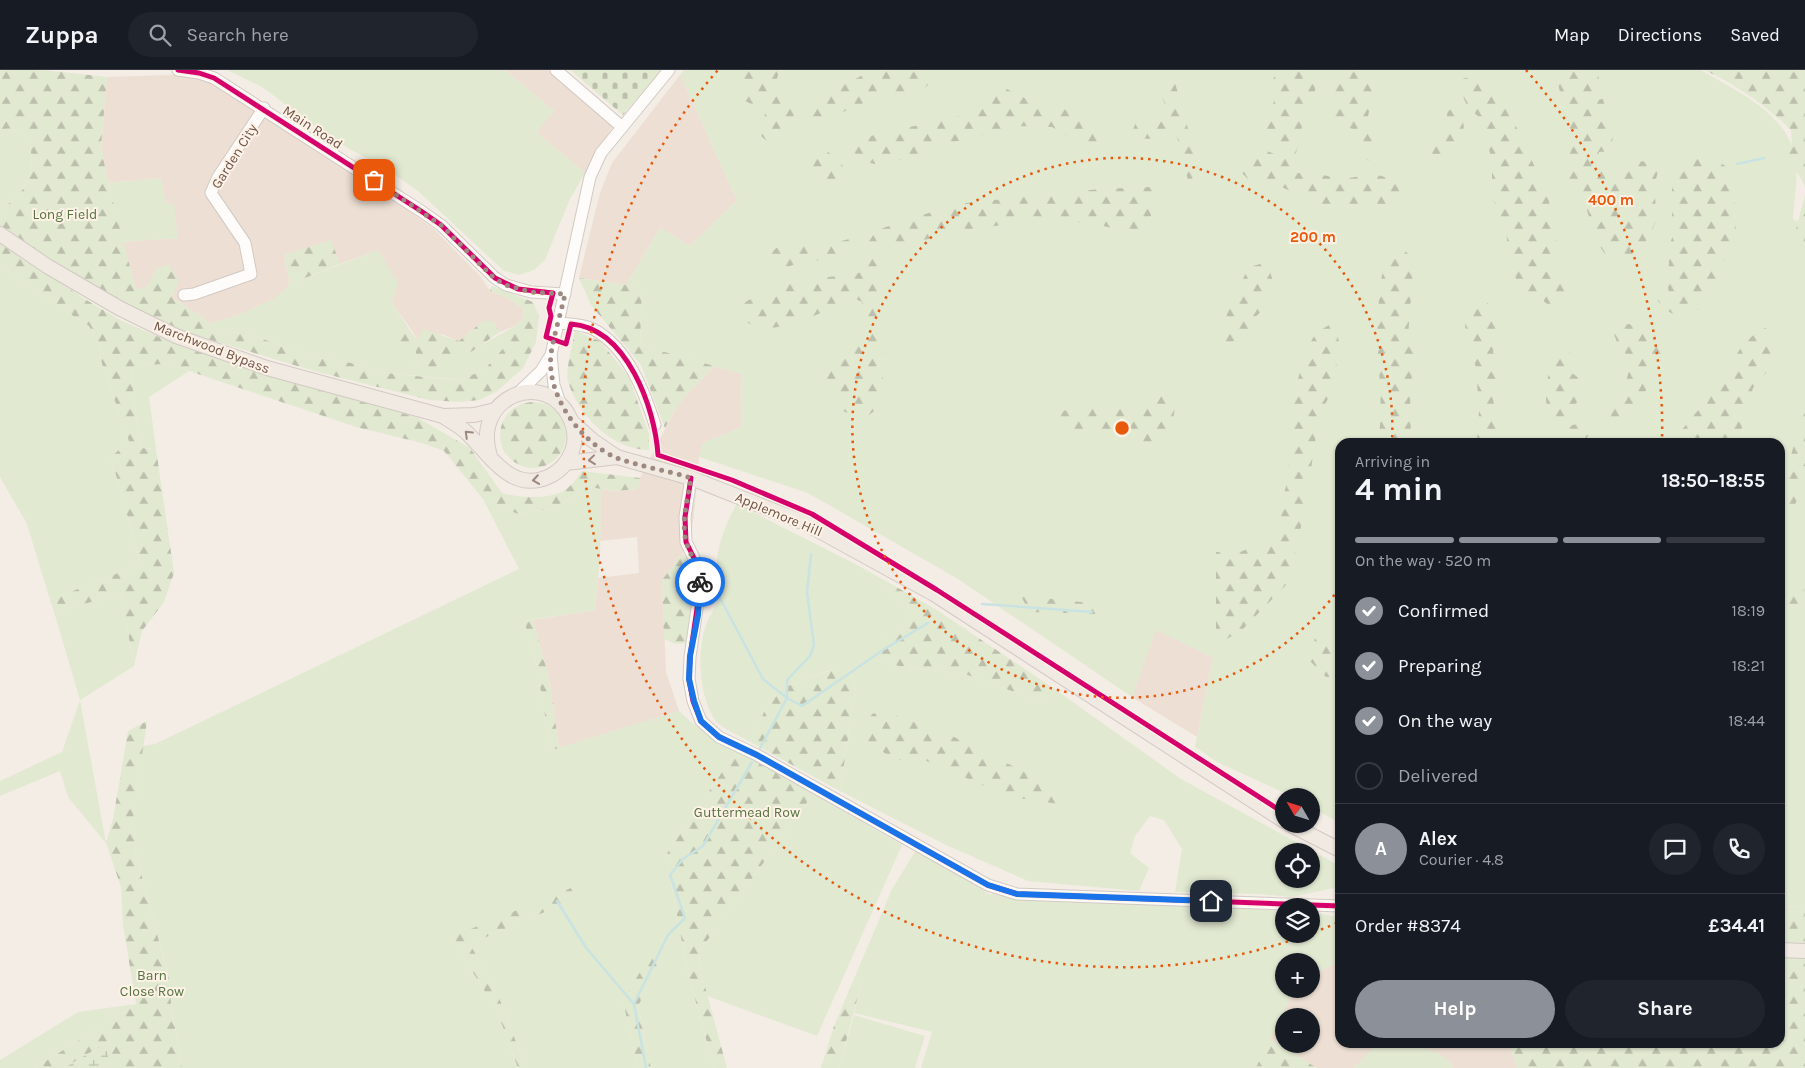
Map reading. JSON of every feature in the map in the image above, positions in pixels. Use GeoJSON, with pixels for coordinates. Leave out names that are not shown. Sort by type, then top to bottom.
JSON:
{"type":"FeatureCollection","features":[{"type":"Feature","properties":{"kind":"main road","name":"Marchwood Bypass"},"geometry":{"type":"LineString","coordinates":[[0,234],[46,266],[119,308],[176,336],[266,368],[443,416],[474,415],[495,410]]}},
{"type":"Feature","properties":{"kind":"main road"},"geometry":{"type":"LineString","coordinates":[[539,393],[560,403],[572,422],[574,443],[566,463],[556,473],[542,480],[526,481],[506,473],[490,456],[486,433],[489,420],[504,401],[516,395],[539,393]]}},
{"type":"Feature","properties":{"kind":"main road","name":"Marchwood Bypass"},"geometry":{"type":"LineString","coordinates":[[443,416],[463,429],[490,456]]}},
{"type":"Feature","properties":{"kind":"main road","name":"Applemore Hill"},"geometry":{"type":"LineString","coordinates":[[572,422],[592,440],[617,457],[691,478],[805,522],[934,594],[1275,815]]}},
{"type":"Feature","properties":{"kind":"main road","name":"Applemore Hill"},"geometry":{"type":"LineString","coordinates":[[566,463],[617,457]]}},
{"type":"Feature","properties":{"kind":"main road"},"geometry":{"type":"LineString","coordinates":[[1307,833],[1335,847]]}},
{"type":"Feature","properties":{"kind":"main road"},"geometry":{"type":"LineString","coordinates":[[1785,950],[1805,951]]}},
{"type":"Feature","properties":{"kind":"street","name":"Main Road"},"geometry":{"type":"LineString","coordinates":[[178,70],[199,73],[214,78],[264,108],[441,225],[494,278],[506,285],[531,292],[565,294]]}},
{"type":"Feature","properties":{"kind":"street"},"geometry":{"type":"LineString","coordinates":[[556,70],[622,127]]}},
{"type":"Feature","properties":{"kind":"street"},"geometry":{"type":"LineString","coordinates":[[516,395],[541,371],[551,355],[590,177],[601,152],[669,70]]}},
{"type":"Feature","properties":{"kind":"street","name":"Garden City"},"geometry":{"type":"LineString","coordinates":[[184,294],[194,294],[251,274],[245,243],[211,193],[218,177],[264,108]]}},
{"type":"Feature","properties":{"kind":"street"},"geometry":{"type":"LineString","coordinates":[[559,323],[581,325],[605,337],[620,354],[645,394],[655,424]]}},
{"type":"Feature","properties":{"kind":"street"},"geometry":{"type":"LineString","coordinates":[[551,355],[554,385],[560,403]]}},
{"type":"Feature","properties":{"kind":"street"},"geometry":{"type":"LineString","coordinates":[[691,478],[684,517],[686,542],[700,570],[700,588],[690,656],[689,679],[701,721],[719,737],[757,755],[988,885],[1017,894],[1335,906]]}},
{"type":"Feature","properties":{"kind":"shaded area"},"geometry":{"type":"Polygon","coordinates":[[[505,70],[548,70],[613,126],[585,173],[536,132],[554,111],[505,70]]]}},
{"type":"Feature","properties":{"kind":"shaded area"},"geometry":{"type":"Polygon","coordinates":[[[202,74],[387,195],[434,229],[481,277],[490,291],[509,299],[523,309],[524,316],[517,325],[500,332],[493,321],[470,331],[464,339],[459,341],[442,334],[419,341],[392,303],[378,250],[340,264],[330,241],[284,255],[290,284],[275,299],[238,315],[209,324],[201,316],[172,298],[156,269],[148,286],[136,290],[123,242],[177,238],[174,205],[166,204],[161,178],[108,183],[101,146],[107,77],[202,74]]]}},
{"type":"Feature","properties":{"kind":"shaded area"},"geometry":{"type":"Polygon","coordinates":[[[680,75],[737,200],[690,246],[660,228],[626,285],[579,278],[600,193],[612,163],[680,75]]]}},
{"type":"Feature","properties":{"kind":"shaded area"},"geometry":{"type":"Polygon","coordinates":[[[714,366],[741,374],[742,427],[703,443],[699,457],[693,524],[683,553],[662,580],[666,672],[679,711],[559,748],[549,678],[533,620],[595,610],[598,578],[639,573],[637,537],[600,541],[601,489],[614,491],[638,489],[640,478],[677,406],[714,366]]]}},
{"type":"Feature","properties":{"kind":"shaded area"},"geometry":{"type":"Polygon","coordinates":[[[1156,629],[1213,658],[1197,737],[1132,697],[1156,629]]]}},
{"type":"Feature","properties":{"kind":"shaded area"},"geometry":{"type":"Polygon","coordinates":[[[1335,964],[1335,1048],[1374,1048],[1353,1068],[1317,1068],[1293,1053],[1320,1053],[1320,1008],[1285,1008],[1290,998],[1320,998],[1320,971],[1335,964]]]}},
{"type":"Feature","properties":{"kind":"shaded area"},"geometry":{"type":"Polygon","coordinates":[[[1275,1027],[1275,1042],[1269,1038],[1275,1027]]]}},
{"type":"Feature","properties":{"kind":"shaded area"},"geometry":{"type":"Polygon","coordinates":[[[1398,1048],[1511,1048],[1517,1068],[1453,1068],[1450,1062],[1398,1048]]]}},
{"type":"Feature","properties":{"kind":"green space","name":"Long Field"},"geometry":{"type":"Polygon","coordinates":[[[0,70],[43,70],[107,77],[101,146],[108,183],[136,290],[148,286],[156,269],[169,264],[179,281],[172,298],[201,316],[214,328],[260,338],[313,357],[351,363],[386,373],[461,380],[485,369],[509,342],[517,325],[524,316],[523,309],[509,299],[490,291],[492,286],[533,302],[539,316],[536,342],[523,368],[496,392],[479,400],[460,402],[429,400],[314,371],[178,330],[89,285],[34,252],[0,227],[0,210],[23,190],[29,179],[32,155],[27,141],[22,135],[14,129],[0,129],[0,70]]]}},
{"type":"Feature","properties":{"kind":"green space"},"geometry":{"type":"Polygon","coordinates":[[[227,70],[505,70],[554,111],[536,132],[585,173],[570,199],[545,260],[534,270],[519,275],[504,271],[418,191],[391,172],[332,139],[262,87],[227,70]]]}},
{"type":"Feature","properties":{"kind":"green space"},"geometry":{"type":"Polygon","coordinates":[[[570,70],[661,70],[623,115],[570,70]]]}},
{"type":"Feature","properties":{"kind":"green space"},"geometry":{"type":"Polygon","coordinates":[[[684,70],[1701,70],[1744,95],[1771,116],[1790,141],[1797,172],[1793,219],[1805,225],[1805,907],[1785,906],[1785,438],[1335,438],[1335,820],[1320,812],[1320,788],[1275,789],[1217,762],[1195,747],[1213,658],[1156,630],[1132,697],[958,579],[808,493],[699,457],[703,443],[742,427],[741,374],[640,345],[642,287],[626,285],[660,228],[690,246],[737,200],[680,75],[684,70]]]}},
{"type":"Feature","properties":{"kind":"green space"},"geometry":{"type":"Polygon","coordinates":[[[745,70],[780,70],[776,81],[792,107],[795,121],[784,136],[769,143],[760,135],[766,110],[740,99],[739,80],[745,70]]]}},
{"type":"Feature","properties":{"kind":"green space"},"geometry":{"type":"Polygon","coordinates":[[[873,70],[942,70],[924,89],[911,94],[878,97],[822,121],[809,123],[804,114],[813,101],[829,89],[845,84],[873,70]]]}},
{"type":"Feature","properties":{"kind":"green space"},"geometry":{"type":"Polygon","coordinates":[[[1276,70],[1314,70],[1315,88],[1313,102],[1301,129],[1297,150],[1289,164],[1294,173],[1312,173],[1343,179],[1374,174],[1396,180],[1400,192],[1397,202],[1386,207],[1324,206],[1277,185],[1263,185],[1248,179],[1239,170],[1255,146],[1284,158],[1283,144],[1265,127],[1268,112],[1274,102],[1271,87],[1276,70]]]}},
{"type":"Feature","properties":{"kind":"green space"},"geometry":{"type":"Polygon","coordinates":[[[1338,70],[1379,70],[1368,116],[1377,142],[1377,156],[1369,161],[1362,154],[1355,130],[1336,123],[1331,118],[1338,70]]]}},
{"type":"Feature","properties":{"kind":"green space"},"geometry":{"type":"Polygon","coordinates":[[[1576,70],[1598,73],[1600,90],[1594,100],[1603,99],[1605,106],[1597,113],[1606,117],[1609,122],[1607,128],[1613,137],[1610,151],[1599,152],[1597,164],[1608,171],[1632,162],[1650,161],[1659,168],[1654,186],[1657,220],[1643,247],[1630,259],[1618,260],[1605,254],[1597,242],[1585,204],[1570,184],[1568,173],[1572,136],[1558,84],[1562,73],[1576,70]]]}},
{"type":"Feature","properties":{"kind":"green space"},"geometry":{"type":"Polygon","coordinates":[[[1704,70],[1805,70],[1805,188],[1788,155],[1792,145],[1791,130],[1750,96],[1704,70]]]}},
{"type":"Feature","properties":{"kind":"green space"},"geometry":{"type":"Polygon","coordinates":[[[1476,77],[1499,89],[1548,196],[1558,249],[1549,275],[1556,280],[1566,282],[1569,294],[1565,307],[1555,311],[1539,297],[1526,297],[1518,287],[1509,254],[1506,232],[1492,196],[1492,161],[1484,129],[1478,116],[1468,108],[1458,85],[1464,78],[1476,77]]]}},
{"type":"Feature","properties":{"kind":"green space"},"geometry":{"type":"Polygon","coordinates":[[[1174,79],[1201,175],[1188,180],[1175,129],[1149,139],[1132,132],[1136,122],[1168,111],[1157,86],[1174,79]]]}},
{"type":"Feature","properties":{"kind":"green space"},"geometry":{"type":"Polygon","coordinates":[[[999,82],[1024,98],[1083,117],[1095,125],[1106,138],[1100,143],[1087,143],[1073,139],[1052,127],[1014,126],[947,144],[890,163],[875,164],[860,161],[854,152],[857,139],[963,115],[981,102],[987,94],[991,83],[999,82]]]}},
{"type":"Feature","properties":{"kind":"green space"},"geometry":{"type":"Polygon","coordinates":[[[1457,109],[1461,115],[1464,127],[1462,139],[1451,155],[1430,155],[1418,151],[1420,143],[1440,139],[1447,129],[1447,110],[1457,109]]]}},
{"type":"Feature","properties":{"kind":"green space"},"geometry":{"type":"Polygon","coordinates":[[[0,129],[14,129],[22,135],[30,148],[32,163],[29,179],[23,190],[0,210],[0,129]]]}},
{"type":"Feature","properties":{"kind":"green space"},"geometry":{"type":"Polygon","coordinates":[[[828,152],[847,171],[839,182],[825,186],[808,178],[810,162],[816,154],[828,152]]]}},
{"type":"Feature","properties":{"kind":"green space"},"geometry":{"type":"Polygon","coordinates":[[[1704,158],[1719,162],[1730,169],[1736,228],[1731,251],[1726,259],[1712,266],[1719,280],[1716,290],[1695,311],[1680,316],[1669,312],[1658,301],[1660,294],[1669,294],[1667,280],[1668,248],[1672,238],[1672,189],[1678,171],[1691,160],[1704,158]]]}},
{"type":"Feature","properties":{"kind":"green space","name":"Long Field"},"geometry":{"type":"Polygon","coordinates":[[[161,178],[166,203],[174,205],[178,238],[123,242],[108,183],[161,178]]]}},
{"type":"Feature","properties":{"kind":"green space"},"geometry":{"type":"Polygon","coordinates":[[[1152,187],[1156,198],[1146,233],[1135,234],[1092,223],[1026,220],[908,243],[892,243],[879,250],[883,391],[878,408],[869,415],[856,416],[840,410],[829,392],[824,355],[848,354],[865,333],[862,302],[854,298],[805,320],[778,327],[765,328],[754,326],[740,318],[740,306],[767,291],[797,282],[859,273],[867,244],[877,230],[956,204],[1100,189],[1152,187]]]}},
{"type":"Feature","properties":{"kind":"green space"},"geometry":{"type":"Polygon","coordinates":[[[1805,194],[1805,250],[1803,251],[1795,246],[1795,233],[1805,194]]]}},
{"type":"Feature","properties":{"kind":"green space"},"geometry":{"type":"Polygon","coordinates":[[[852,238],[854,250],[839,259],[805,261],[787,267],[769,266],[766,258],[774,250],[788,243],[802,241],[831,243],[852,238]]]}},
{"type":"Feature","properties":{"kind":"green space"},"geometry":{"type":"Polygon","coordinates":[[[331,240],[340,264],[290,284],[284,255],[331,240]]]}},
{"type":"Feature","properties":{"kind":"green space"},"geometry":{"type":"Polygon","coordinates":[[[0,243],[88,301],[124,322],[173,343],[418,418],[470,448],[502,493],[528,497],[556,494],[570,486],[582,471],[640,478],[638,489],[614,491],[589,487],[554,508],[518,514],[483,499],[444,451],[422,443],[356,427],[168,364],[140,365],[131,370],[140,448],[156,449],[174,573],[164,602],[142,631],[134,666],[121,594],[54,612],[50,600],[141,564],[111,457],[129,441],[102,364],[98,342],[89,326],[33,290],[0,264],[0,243]]]}},
{"type":"Feature","properties":{"kind":"green space"},"geometry":{"type":"Polygon","coordinates":[[[1399,244],[1408,254],[1413,271],[1408,336],[1415,353],[1410,391],[1411,438],[1379,438],[1381,415],[1377,335],[1386,251],[1399,244]]]}},
{"type":"Feature","properties":{"kind":"green space"},"geometry":{"type":"Polygon","coordinates":[[[378,250],[398,282],[392,303],[411,332],[399,329],[415,349],[418,363],[413,370],[467,353],[517,325],[510,342],[485,369],[461,380],[386,373],[351,363],[313,357],[260,338],[214,328],[209,324],[238,315],[274,299],[290,284],[378,250]]]}},
{"type":"Feature","properties":{"kind":"green space"},"geometry":{"type":"Polygon","coordinates":[[[0,264],[33,290],[89,326],[98,342],[102,364],[129,441],[111,457],[141,564],[50,600],[27,524],[0,477],[0,264]]]}},
{"type":"Feature","properties":{"kind":"green space"},"geometry":{"type":"Polygon","coordinates":[[[1260,264],[1269,269],[1273,281],[1267,294],[1264,309],[1254,318],[1245,336],[1221,347],[1228,308],[1249,267],[1260,264]]]}},
{"type":"Feature","properties":{"kind":"green space"},"geometry":{"type":"Polygon","coordinates":[[[579,278],[642,287],[640,345],[714,366],[677,406],[665,428],[641,365],[591,305],[579,278]]]}},
{"type":"Feature","properties":{"kind":"green space"},"geometry":{"type":"Polygon","coordinates":[[[1481,296],[1492,309],[1496,322],[1493,353],[1501,358],[1493,397],[1496,412],[1506,429],[1500,438],[1477,438],[1479,410],[1476,368],[1465,326],[1468,302],[1481,296]]]}},
{"type":"Feature","properties":{"kind":"green space"},"geometry":{"type":"Polygon","coordinates":[[[483,321],[493,321],[500,332],[459,359],[436,369],[413,371],[418,363],[415,349],[396,341],[399,329],[411,332],[418,340],[423,329],[459,341],[483,321]]]}},
{"type":"Feature","properties":{"kind":"green space"},"geometry":{"type":"Polygon","coordinates":[[[1630,324],[1643,334],[1649,332],[1659,335],[1664,347],[1642,400],[1617,427],[1608,424],[1627,378],[1631,360],[1618,345],[1614,334],[1620,325],[1630,324]]]}},
{"type":"Feature","properties":{"kind":"green space"},"geometry":{"type":"Polygon","coordinates":[[[1329,325],[1337,330],[1339,343],[1335,378],[1330,395],[1317,419],[1315,445],[1299,538],[1287,584],[1241,631],[1216,645],[1216,552],[1238,553],[1272,538],[1280,530],[1283,497],[1288,479],[1292,400],[1307,348],[1316,333],[1329,325]]]}},
{"type":"Feature","properties":{"kind":"green space"},"geometry":{"type":"Polygon","coordinates":[[[1765,328],[1775,334],[1766,373],[1753,388],[1739,438],[1677,438],[1719,384],[1740,349],[1755,334],[1765,328]]]}},
{"type":"Feature","properties":{"kind":"green space"},"geometry":{"type":"Polygon","coordinates":[[[575,331],[600,341],[629,377],[649,434],[649,450],[622,444],[610,437],[588,418],[580,406],[567,377],[575,331]]]}},
{"type":"Feature","properties":{"kind":"green space"},"geometry":{"type":"Polygon","coordinates":[[[1564,350],[1570,350],[1570,372],[1581,379],[1577,402],[1564,422],[1570,426],[1579,423],[1583,425],[1588,436],[1587,438],[1564,438],[1552,420],[1546,402],[1546,394],[1553,357],[1564,350]]]}},
{"type":"Feature","properties":{"kind":"green space"},"geometry":{"type":"Polygon","coordinates":[[[168,364],[189,371],[149,397],[156,449],[140,448],[131,370],[140,365],[168,364]]]}},
{"type":"Feature","properties":{"kind":"green space"},"geometry":{"type":"Polygon","coordinates":[[[1155,390],[1173,392],[1175,408],[1168,430],[1157,442],[1150,446],[1117,434],[1090,431],[1075,434],[1063,432],[1055,423],[1063,411],[1080,407],[1097,406],[1130,409],[1137,407],[1150,399],[1155,390]]]}},
{"type":"Feature","properties":{"kind":"green space"},"geometry":{"type":"Polygon","coordinates":[[[1805,400],[1805,483],[1785,526],[1785,470],[1789,464],[1805,400]]]}},
{"type":"Feature","properties":{"kind":"green space"},"geometry":{"type":"Polygon","coordinates":[[[539,402],[557,411],[564,422],[566,435],[564,448],[557,459],[546,466],[527,468],[509,459],[502,448],[500,429],[509,411],[520,404],[539,402]]]}},
{"type":"Feature","properties":{"kind":"green space"},"geometry":{"type":"Polygon","coordinates":[[[589,487],[601,489],[600,559],[595,610],[524,621],[535,657],[551,750],[679,711],[692,723],[737,750],[666,855],[687,970],[714,1068],[651,1068],[638,1006],[661,961],[623,1001],[638,1068],[526,1068],[498,995],[470,944],[574,899],[451,937],[497,1011],[518,1068],[182,1068],[171,1003],[169,978],[136,854],[133,819],[143,746],[155,744],[519,569],[483,499],[518,514],[554,508],[589,487]]]}},
{"type":"Feature","properties":{"kind":"green space"},"geometry":{"type":"Polygon","coordinates":[[[737,504],[861,567],[921,617],[869,646],[874,660],[899,666],[965,674],[1042,702],[1056,690],[1181,779],[1275,830],[1275,833],[1280,833],[1298,843],[1275,843],[1275,888],[1320,888],[1320,855],[1335,863],[1335,888],[1290,897],[1259,894],[1175,892],[1182,849],[1164,820],[1150,816],[1135,836],[1130,853],[1149,868],[1139,891],[1028,881],[946,845],[840,791],[856,686],[848,669],[833,669],[774,691],[750,742],[726,729],[717,723],[709,709],[702,684],[700,657],[704,631],[719,594],[717,558],[723,533],[737,504]]]}},
{"type":"Feature","properties":{"kind":"green space"},"geometry":{"type":"Polygon","coordinates":[[[683,553],[695,572],[686,643],[675,644],[664,639],[662,580],[683,553]]]}},
{"type":"Feature","properties":{"kind":"green space"},"geometry":{"type":"Polygon","coordinates":[[[861,567],[937,610],[1056,690],[1042,702],[965,674],[899,666],[874,660],[868,646],[921,617],[861,567]]]}},
{"type":"Feature","properties":{"kind":"green space"},"geometry":{"type":"Polygon","coordinates":[[[1794,579],[1805,580],[1803,606],[1786,610],[1785,623],[1785,594],[1794,579]]]}},
{"type":"Feature","properties":{"kind":"green space"},"geometry":{"type":"Polygon","coordinates":[[[1026,589],[1042,598],[1101,604],[1099,614],[1030,612],[1019,593],[1026,589]]]}},
{"type":"Feature","properties":{"kind":"green space"},"geometry":{"type":"Polygon","coordinates":[[[121,594],[134,666],[80,700],[54,612],[121,594]]]}},
{"type":"Feature","properties":{"kind":"green space"},"geometry":{"type":"Polygon","coordinates":[[[533,620],[549,678],[559,748],[551,750],[535,657],[524,621],[533,620]]]}},
{"type":"Feature","properties":{"kind":"green space"},"geometry":{"type":"Polygon","coordinates":[[[1335,628],[1335,676],[1326,677],[1310,661],[1315,638],[1335,628]]]}},
{"type":"Feature","properties":{"kind":"green space"},"geometry":{"type":"Polygon","coordinates":[[[834,669],[848,669],[856,686],[840,791],[750,742],[774,691],[834,669]]]}},
{"type":"Feature","properties":{"kind":"green space"},"geometry":{"type":"Polygon","coordinates":[[[80,700],[106,843],[68,797],[60,771],[0,796],[0,781],[62,752],[80,700]]]}},
{"type":"Feature","properties":{"kind":"green space"},"geometry":{"type":"Polygon","coordinates":[[[883,711],[948,734],[1045,782],[1064,794],[1059,804],[1010,797],[922,759],[897,760],[869,744],[863,730],[872,714],[883,711]]]}},
{"type":"Feature","properties":{"kind":"green space","name":"Barn Close Row"},"geometry":{"type":"Polygon","coordinates":[[[147,721],[133,819],[136,854],[169,979],[182,1068],[106,1068],[110,1041],[64,1068],[35,1068],[136,1004],[123,925],[121,887],[106,843],[113,819],[128,731],[147,721]]]}},
{"type":"Feature","properties":{"kind":"green space","name":"Guttermead Row"},"geometry":{"type":"Polygon","coordinates":[[[737,750],[813,794],[699,952],[700,968],[727,1068],[714,1068],[687,970],[666,855],[737,750]]]}},
{"type":"Feature","properties":{"kind":"green space"},"geometry":{"type":"Polygon","coordinates":[[[813,794],[902,845],[817,1036],[707,996],[700,968],[699,952],[813,794]]]}},
{"type":"Feature","properties":{"kind":"green space"},"geometry":{"type":"Polygon","coordinates":[[[916,850],[989,894],[1275,910],[1275,943],[1320,943],[1320,914],[1335,916],[1335,964],[1320,971],[1320,953],[1275,953],[1275,998],[1291,998],[1286,1008],[1275,1008],[1275,1030],[1256,1068],[921,1068],[932,1032],[854,1013],[861,985],[853,981],[892,889],[916,850]]]}},
{"type":"Feature","properties":{"kind":"green space"},"geometry":{"type":"Polygon","coordinates":[[[571,888],[575,899],[470,944],[498,995],[526,1068],[518,1068],[497,1011],[451,937],[571,888]]]}},
{"type":"Feature","properties":{"kind":"green space"},"geometry":{"type":"Polygon","coordinates":[[[1785,906],[1805,907],[1805,1068],[1517,1068],[1511,1048],[1785,1048],[1785,906]]]}},
{"type":"Feature","properties":{"kind":"green space"},"geometry":{"type":"Polygon","coordinates":[[[651,953],[662,961],[638,1006],[651,1068],[638,1068],[623,1001],[651,953]]]}},
{"type":"Feature","properties":{"kind":"green space"},"geometry":{"type":"Polygon","coordinates":[[[853,981],[861,985],[839,1068],[821,1068],[834,1026],[853,981]]]}},
{"type":"Feature","properties":{"kind":"green space"},"geometry":{"type":"Polygon","coordinates":[[[136,1004],[35,1068],[0,1068],[0,1060],[78,1012],[136,1004]]]}},
{"type":"Feature","properties":{"kind":"green space"},"geometry":{"type":"Polygon","coordinates":[[[854,1015],[925,1036],[915,1068],[839,1068],[854,1015]]]}},
{"type":"Feature","properties":{"kind":"green space"},"geometry":{"type":"Polygon","coordinates":[[[1269,1038],[1275,1042],[1275,1053],[1293,1053],[1317,1068],[1256,1068],[1269,1038]]]}},
{"type":"Feature","properties":{"kind":"green space"},"geometry":{"type":"Polygon","coordinates":[[[111,1040],[106,1068],[64,1068],[111,1040]]]}},
{"type":"Feature","properties":{"kind":"green space"},"geometry":{"type":"Polygon","coordinates":[[[1374,1048],[1420,1048],[1440,1054],[1448,1060],[1453,1068],[1353,1068],[1374,1048]]]}},
{"type":"Feature","properties":{"kind":"waterway"},"geometry":{"type":"LineString","coordinates":[[1737,164],[1764,158]]}},
{"type":"Feature","properties":{"kind":"waterway"},"geometry":{"type":"LineString","coordinates":[[787,698],[787,680],[810,656],[814,645],[807,592],[811,554]]}},
{"type":"Feature","properties":{"kind":"waterway"},"geometry":{"type":"LineString","coordinates":[[712,583],[763,679],[787,698]]}},
{"type":"Feature","properties":{"kind":"waterway"},"geometry":{"type":"LineString","coordinates":[[982,604],[1092,612]]}},
{"type":"Feature","properties":{"kind":"waterway"},"geometry":{"type":"LineString","coordinates":[[760,748],[787,698],[802,706],[883,650],[928,623]]}},
{"type":"Feature","properties":{"kind":"waterway"},"geometry":{"type":"LineString","coordinates":[[646,1068],[634,1004],[668,935],[685,918],[670,875],[683,859],[703,846],[752,762]]}},
{"type":"Feature","properties":{"kind":"waterway"},"geometry":{"type":"LineString","coordinates":[[557,901],[587,949],[634,1004]]}},
{"type":"Feature","properties":{"kind":"cycle path"},"geometry":{"type":"LineString","coordinates":[[178,70],[199,73],[214,78],[421,211],[441,225],[495,278],[518,289],[553,293],[549,308],[551,316],[546,337],[566,344],[571,324],[591,329],[608,340],[622,355],[634,373],[644,394],[656,436],[658,455],[732,480],[812,514],[937,590],[1275,807]]}},
{"type":"Feature","properties":{"kind":"cycle path"},"geometry":{"type":"LineString","coordinates":[[691,478],[685,517],[686,542],[700,570],[700,588],[690,657],[689,679],[693,701],[701,721],[719,737],[757,755],[988,885],[1017,894],[1335,906]]}},
{"type":"Feature","properties":{"kind":"way so far"},"geometry":{"type":"LineString","coordinates":[[374,180],[441,225],[494,278],[506,285],[531,292],[565,294],[551,355],[554,385],[560,403],[572,422],[592,440],[617,457],[691,478],[684,517],[686,542],[700,570],[700,582]]}},
{"type":"Feature","properties":{"kind":"route"},"geometry":{"type":"LineString","coordinates":[[700,582],[698,615],[690,656],[689,679],[701,721],[719,737],[757,755],[988,885],[1017,894],[1211,901]]}}]}
